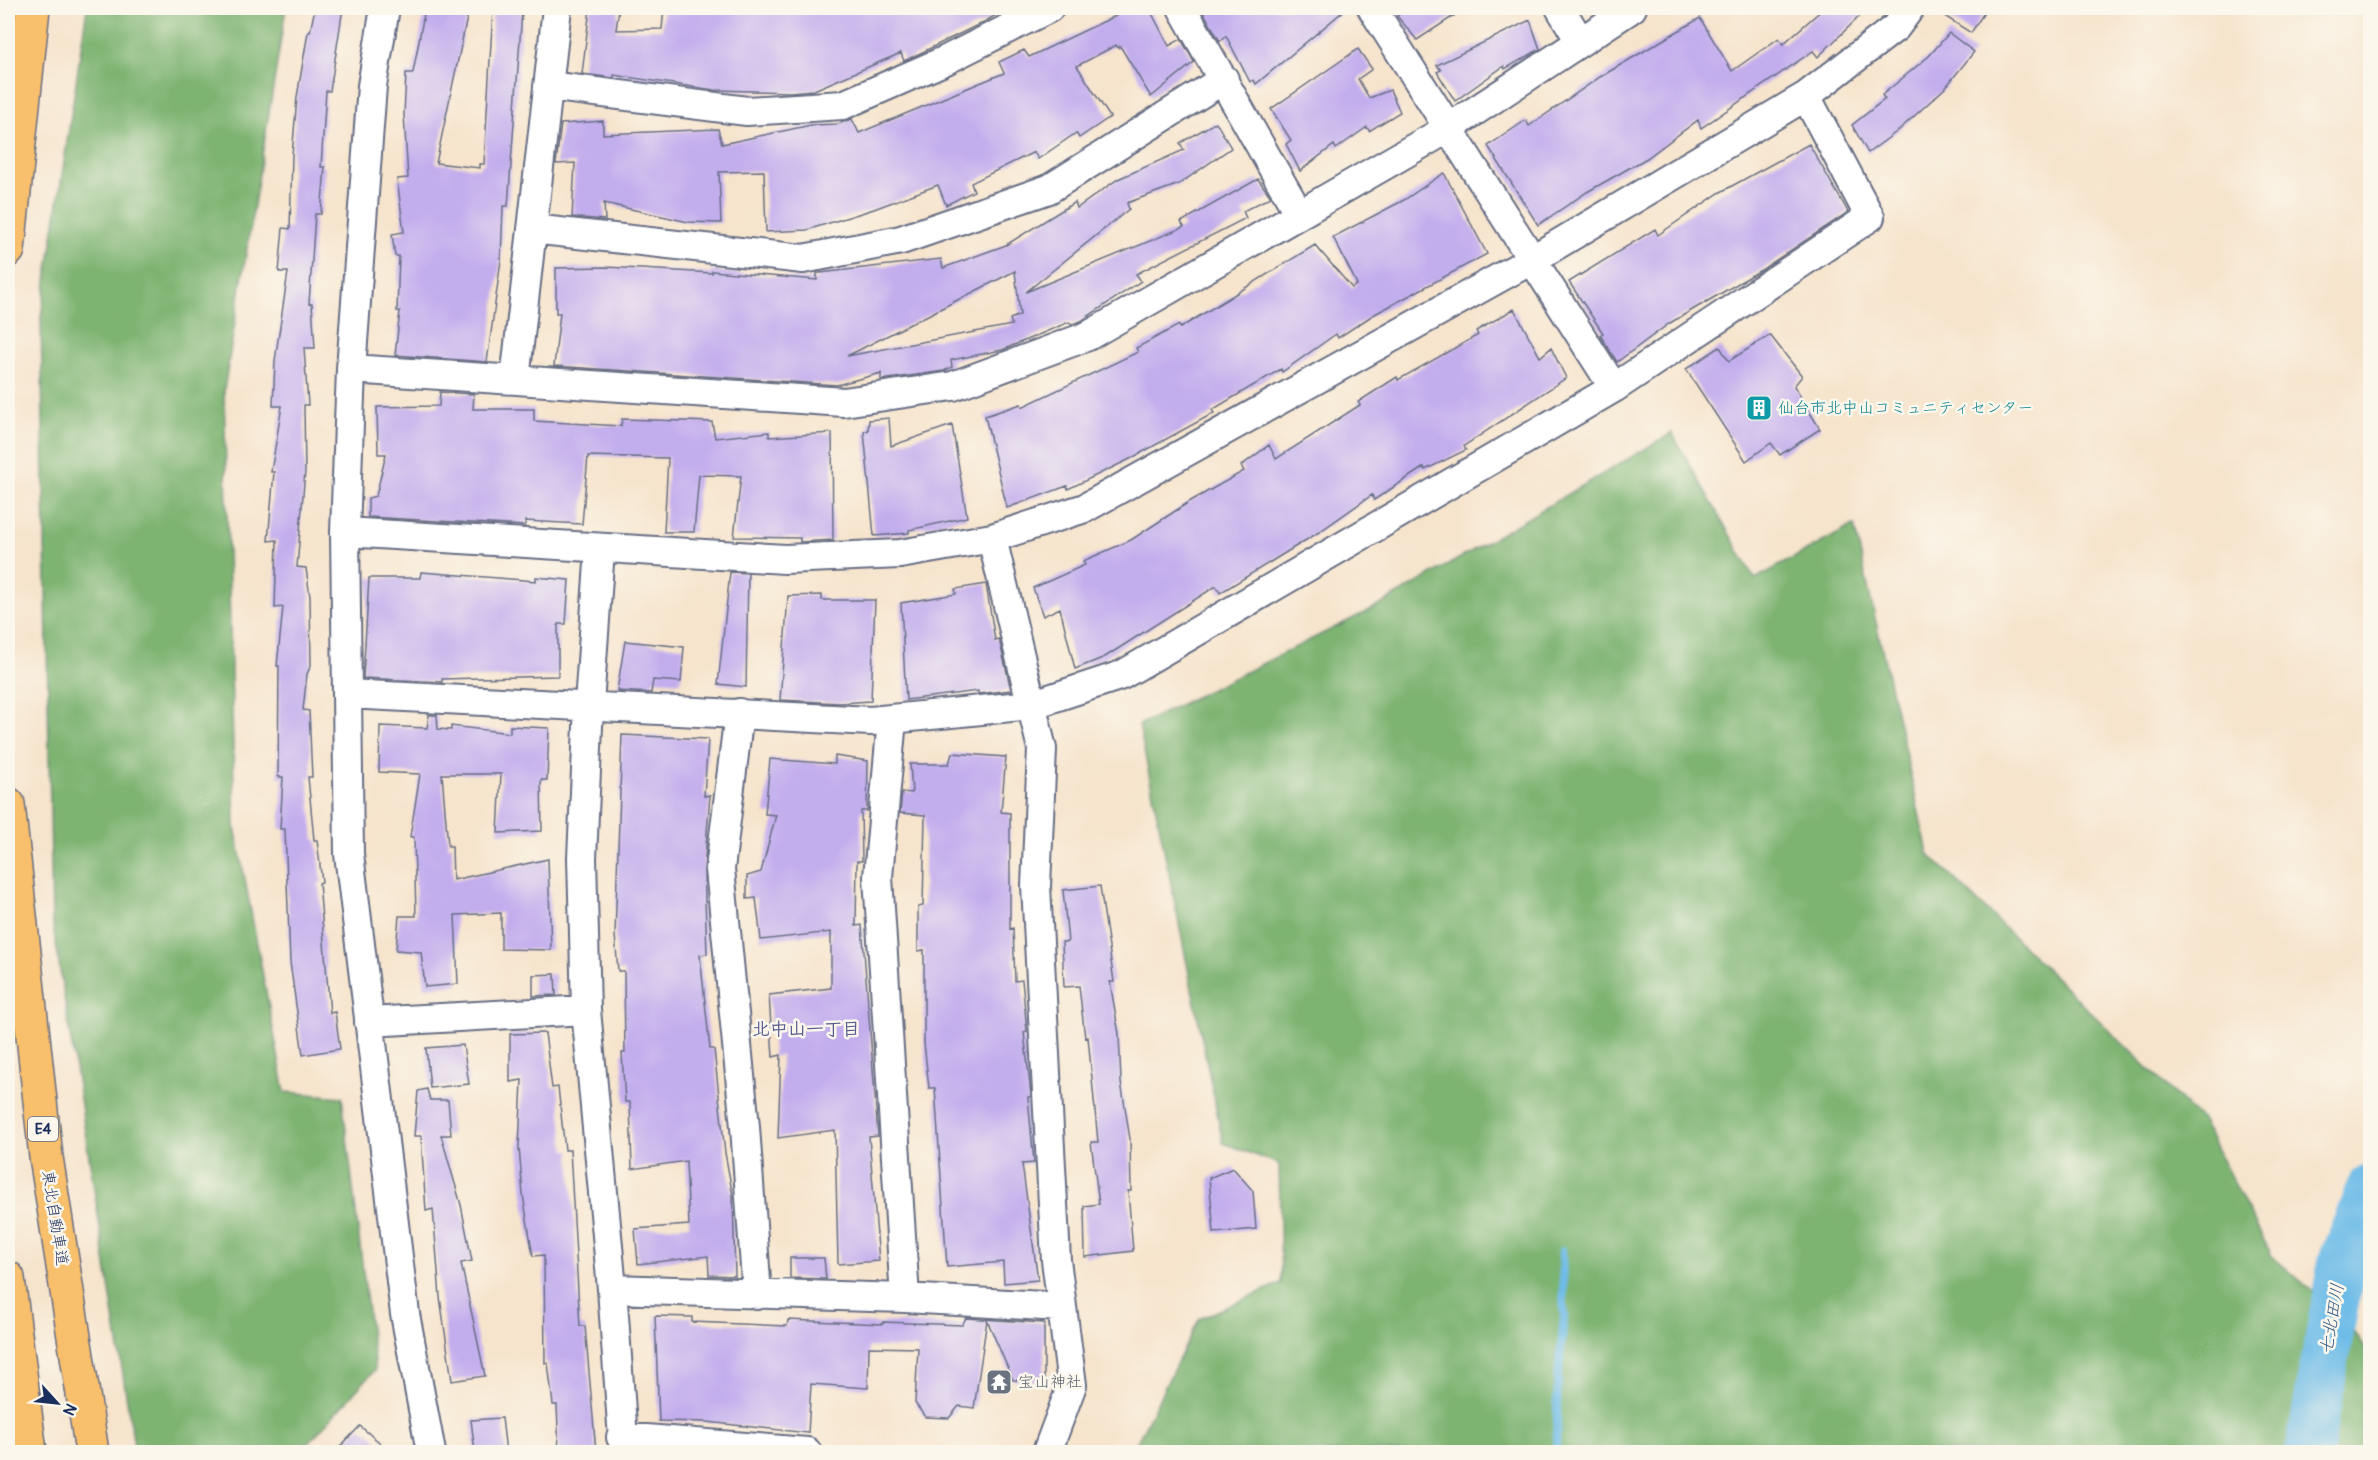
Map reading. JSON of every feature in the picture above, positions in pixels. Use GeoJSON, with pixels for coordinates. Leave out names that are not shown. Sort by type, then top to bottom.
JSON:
{"type":"FeatureCollection","features":[{"type":"Feature","properties":{"kind":"highway"},"geometry":{"type":"LineString","coordinates":[[8,250],[33,8]]}},
{"type":"Feature","properties":{"kind":"highway","name":"東北自動車道"},"geometry":{"type":"LineString","coordinates":[[8,804],[46,1157],[93,1452]]}},
{"type":"Feature","properties":{"kind":"highway"},"geometry":{"type":"LineString","coordinates":[[8,1278],[30,1452]]}},
{"type":"Feature","properties":{"kind":"street"},"geometry":{"type":"LineString","coordinates":[[385,8],[372,86],[351,369],[345,532],[350,854],[405,1314],[431,1452]]}},
{"type":"Feature","properties":{"kind":"street"},"geometry":{"type":"LineString","coordinates":[[515,380],[556,8]]}},
{"type":"Feature","properties":{"kind":"street"},"geometry":{"type":"LineString","coordinates":[[548,86],[747,111],[843,105],[946,60],[1049,8]]}},
{"type":"Feature","properties":{"kind":"street"},"geometry":{"type":"LineString","coordinates":[[1182,8],[1299,214]]}},
{"type":"Feature","properties":{"kind":"street"},"geometry":{"type":"LineString","coordinates":[[1372,8],[1614,388]]}},
{"type":"Feature","properties":{"kind":"street"},"geometry":{"type":"LineString","coordinates":[[1560,8],[1580,41]]}},
{"type":"Feature","properties":{"kind":"street"},"geometry":{"type":"LineString","coordinates":[[351,369],[844,402],[953,386],[1088,336],[1449,128],[1632,8]]}},
{"type":"Feature","properties":{"kind":"street"},"geometry":{"type":"LineString","coordinates":[[345,532],[785,559],[900,554],[992,538],[1085,508],[1533,259],[1806,96],[1896,27],[1910,8]]}},
{"type":"Feature","properties":{"kind":"street"},"geometry":{"type":"LineString","coordinates":[[532,229],[803,259],[901,240],[1049,189],[1224,79]]}},
{"type":"Feature","properties":{"kind":"street"},"geometry":{"type":"LineString","coordinates":[[347,694],[589,704],[871,721],[1031,705],[1122,675],[1614,388],[1870,218],[1806,96]]}},
{"type":"Feature","properties":{"kind":"street"},"geometry":{"type":"LineString","coordinates":[[992,538],[1042,749],[1036,886],[1056,1260],[1072,1385],[1047,1452]]}},
{"type":"Feature","properties":{"kind":"street"},"geometry":{"type":"LineString","coordinates":[[600,549],[589,704],[582,858],[586,1010],[612,1289],[623,1445],[807,1452]]}},
{"type":"Feature","properties":{"kind":"street"},"geometry":{"type":"LineString","coordinates":[[739,713],[720,869],[744,1116],[757,1295]]}},
{"type":"Feature","properties":{"kind":"street"},"geometry":{"type":"LineString","coordinates":[[892,719],[878,877],[905,1298]]}},
{"type":"Feature","properties":{"kind":"street"},"geometry":{"type":"LineString","coordinates":[[369,1022],[586,1010]]}},
{"type":"Feature","properties":{"kind":"street"},"geometry":{"type":"LineString","coordinates":[[612,1289],[905,1298],[1061,1308]]}},
{"type":"Feature","properties":{"kind":"green space"},"geometry":{"type":"Polygon","coordinates":[[[87,8],[286,8],[224,390],[235,827],[285,1092],[342,1097],[375,1370],[300,1452],[135,1452],[52,919],[41,317],[87,8]]]}},
{"type":"Feature","properties":{"kind":"green space"},"geometry":{"type":"Polygon","coordinates":[[[1672,433],[1755,579],[1854,525],[1928,853],[2202,1121],[2272,1256],[2349,1323],[2370,1356],[2370,1452],[1132,1452],[1199,1319],[1281,1283],[1279,1164],[1223,1143],[1139,725],[1380,605],[1672,433]]]}},
{"type":"Feature","properties":{"kind":"building"},"geometry":{"type":"Polygon","coordinates":[[[315,8],[343,8],[330,91],[326,91],[321,167],[325,167],[321,214],[315,214],[309,304],[312,304],[315,348],[304,348],[308,405],[304,405],[305,471],[297,567],[306,568],[310,597],[311,665],[307,674],[303,710],[309,711],[312,777],[308,777],[314,840],[317,840],[322,882],[319,883],[330,1013],[335,1012],[340,1049],[303,1055],[290,962],[285,829],[280,829],[283,777],[278,777],[279,666],[277,666],[283,607],[275,608],[277,540],[268,541],[274,472],[271,472],[282,406],[273,406],[275,361],[288,272],[279,272],[283,228],[290,229],[292,155],[297,97],[308,32],[310,32],[315,8]]]}},
{"type":"Feature","properties":{"kind":"building"},"geometry":{"type":"Polygon","coordinates":[[[425,8],[469,8],[436,163],[480,168],[480,164],[484,164],[493,8],[522,11],[508,206],[503,206],[501,260],[487,362],[395,355],[400,311],[397,311],[399,256],[395,256],[392,234],[404,232],[397,179],[408,178],[404,115],[406,73],[413,73],[425,8]]]}},
{"type":"Feature","properties":{"kind":"building"},"geometry":{"type":"Polygon","coordinates":[[[590,8],[619,8],[616,30],[662,29],[664,8],[1008,8],[904,61],[901,53],[814,90],[790,92],[714,90],[614,75],[614,78],[582,74],[590,8]]]}},
{"type":"Feature","properties":{"kind":"building"},"geometry":{"type":"Polygon","coordinates":[[[1132,8],[1149,8],[1169,46],[1181,39],[1194,62],[1151,97],[1120,46],[1118,48],[1116,45],[1077,66],[1110,117],[1079,138],[1076,133],[1038,159],[1034,152],[971,183],[974,191],[946,205],[938,185],[874,209],[807,230],[766,232],[764,171],[719,172],[721,223],[688,222],[604,203],[605,220],[572,217],[575,163],[556,164],[561,124],[603,121],[603,134],[718,129],[722,144],[811,125],[838,124],[852,119],[859,133],[1004,73],[999,62],[1024,50],[1029,57],[1132,8]]]}},
{"type":"Feature","properties":{"kind":"building"},"geometry":{"type":"Polygon","coordinates":[[[1201,8],[1347,8],[1256,84],[1254,80],[1250,82],[1226,36],[1220,41],[1201,8]]]}},
{"type":"Feature","properties":{"kind":"building"},"geometry":{"type":"Polygon","coordinates":[[[1408,8],[1466,8],[1417,40],[1397,16],[1408,8]]]}},
{"type":"Feature","properties":{"kind":"building"},"geometry":{"type":"Polygon","coordinates":[[[1824,8],[1868,8],[1818,57],[1813,51],[1701,128],[1698,120],[1647,158],[1587,192],[1538,225],[1488,146],[1526,120],[1529,126],[1600,77],[1700,18],[1732,71],[1779,38],[1783,44],[1824,8]]]}},
{"type":"Feature","properties":{"kind":"building"},"geometry":{"type":"Polygon","coordinates":[[[1932,8],[1987,8],[1971,33],[1932,8]]]}},
{"type":"Feature","properties":{"kind":"building"},"geometry":{"type":"Polygon","coordinates":[[[1530,20],[1540,49],[1505,69],[1504,66],[1455,101],[1437,72],[1441,70],[1437,65],[1530,20]]]}},
{"type":"Feature","properties":{"kind":"building"},"geometry":{"type":"Polygon","coordinates":[[[1949,33],[1974,52],[1945,88],[1899,130],[1868,153],[1852,125],[1885,99],[1882,95],[1929,56],[1949,33]]]}},
{"type":"Feature","properties":{"kind":"building"},"geometry":{"type":"Polygon","coordinates":[[[1358,49],[1372,69],[1358,79],[1369,98],[1390,90],[1400,112],[1369,131],[1367,127],[1336,149],[1334,145],[1300,171],[1286,144],[1291,140],[1271,109],[1358,49]]]}},
{"type":"Feature","properties":{"kind":"building"},"geometry":{"type":"Polygon","coordinates":[[[1216,122],[1231,148],[1179,184],[1127,203],[1129,209],[1026,292],[1184,227],[1181,222],[1258,179],[1271,197],[1243,211],[1246,218],[1136,274],[1141,281],[1081,321],[1072,324],[1069,322],[1002,350],[951,360],[952,367],[944,371],[881,380],[881,373],[837,385],[554,366],[560,313],[556,313],[556,268],[605,267],[712,273],[712,271],[817,280],[817,273],[941,259],[943,268],[1006,245],[1075,202],[1077,208],[1118,179],[1184,150],[1180,143],[1216,122]],[[1015,271],[847,356],[1012,325],[1010,319],[1020,315],[1015,271]]]}},
{"type":"Feature","properties":{"kind":"building"},"geometry":{"type":"Polygon","coordinates":[[[1809,144],[1848,212],[1761,270],[1670,323],[1617,362],[1600,335],[1603,333],[1569,282],[1655,229],[1658,235],[1719,193],[1809,144]]]}},
{"type":"Feature","properties":{"kind":"building"},"geometry":{"type":"Polygon","coordinates":[[[1444,173],[1487,254],[1373,315],[1338,338],[1336,334],[1282,372],[1281,369],[1212,410],[1214,413],[1128,460],[1068,489],[1067,486],[1007,508],[985,416],[1021,404],[1022,407],[1138,352],[1136,348],[1179,325],[1180,328],[1315,245],[1352,288],[1357,284],[1333,237],[1404,200],[1444,173]]]}},
{"type":"Feature","properties":{"kind":"building"},"geometry":{"type":"Polygon","coordinates":[[[1514,309],[1540,357],[1551,348],[1566,378],[1464,446],[1466,450],[1425,470],[1424,467],[1374,500],[1372,495],[1319,532],[1220,593],[1216,586],[1105,657],[1075,669],[1060,608],[1043,616],[1033,588],[1085,565],[1083,561],[1131,540],[1189,502],[1244,471],[1241,466],[1269,445],[1276,459],[1360,405],[1358,402],[1397,377],[1398,380],[1478,335],[1476,331],[1514,309]]]}},
{"type":"Feature","properties":{"kind":"building","name":"仙台市北中山コミュニティセンター"},"geometry":{"type":"Polygon","coordinates":[[[1770,335],[1802,376],[1794,386],[1820,429],[1780,455],[1771,443],[1746,461],[1686,369],[1720,347],[1729,361],[1770,335]]]}},
{"type":"Feature","properties":{"kind":"building"},"geometry":{"type":"Polygon","coordinates":[[[440,392],[474,394],[473,409],[534,409],[534,421],[621,426],[622,419],[712,422],[715,438],[769,432],[769,437],[832,433],[833,540],[800,542],[800,538],[734,537],[741,476],[699,475],[694,532],[664,532],[668,458],[588,456],[582,524],[525,521],[525,526],[368,517],[368,498],[376,496],[386,454],[378,454],[377,407],[439,406],[440,392]]]}},
{"type":"Feature","properties":{"kind":"building"},"geometry":{"type":"Polygon","coordinates":[[[889,418],[891,446],[952,425],[967,517],[909,530],[909,533],[874,536],[864,431],[868,431],[869,420],[889,418]]]}},
{"type":"Feature","properties":{"kind":"building"},"geometry":{"type":"Polygon","coordinates":[[[421,572],[536,581],[536,577],[569,580],[566,624],[558,624],[558,676],[442,679],[442,682],[363,678],[369,578],[420,578],[421,572]]]}},
{"type":"Feature","properties":{"kind":"building"},"geometry":{"type":"Polygon","coordinates":[[[730,572],[748,573],[746,687],[718,684],[730,572]]]}},
{"type":"Feature","properties":{"kind":"building"},"geometry":{"type":"Polygon","coordinates":[[[986,584],[995,640],[999,639],[1011,690],[978,694],[978,691],[906,700],[901,603],[956,594],[955,589],[986,584]]]}},
{"type":"Feature","properties":{"kind":"building"},"geometry":{"type":"Polygon","coordinates":[[[822,595],[822,600],[875,600],[871,701],[840,703],[780,700],[788,596],[822,595]]]}},
{"type":"Feature","properties":{"kind":"building"},"geometry":{"type":"Polygon","coordinates":[[[625,641],[684,647],[681,682],[653,680],[651,693],[617,691],[625,641]]]}},
{"type":"Feature","properties":{"kind":"building"},"geometry":{"type":"Polygon","coordinates":[[[429,715],[437,715],[438,729],[451,730],[451,726],[510,733],[510,726],[549,728],[547,780],[541,780],[542,831],[498,833],[501,774],[442,774],[448,846],[452,846],[453,880],[548,859],[551,950],[501,949],[501,913],[455,915],[458,984],[425,987],[421,952],[396,950],[399,916],[416,916],[414,837],[410,837],[420,774],[379,772],[380,726],[427,728],[429,715]]]}},
{"type":"Feature","properties":{"kind":"building"},"geometry":{"type":"Polygon","coordinates":[[[622,735],[708,739],[704,796],[710,795],[704,870],[707,954],[700,955],[710,1049],[714,1049],[725,1153],[733,1196],[735,1276],[709,1275],[708,1256],[638,1264],[635,1229],[689,1225],[686,1161],[632,1169],[630,1102],[625,1102],[622,1053],[625,1053],[624,971],[618,971],[615,935],[622,735]]]}},
{"type":"Feature","properties":{"kind":"building"},"geometry":{"type":"Polygon","coordinates":[[[952,753],[1006,757],[1001,812],[1010,813],[1010,929],[1013,928],[1015,981],[1022,980],[1034,1163],[1022,1164],[1038,1280],[1004,1283],[1003,1262],[947,1267],[935,1088],[929,1088],[924,1043],[924,950],[918,951],[918,907],[923,906],[925,815],[900,813],[902,792],[912,793],[910,764],[949,764],[952,753]]]}},
{"type":"Feature","properties":{"kind":"building"},"geometry":{"type":"Polygon","coordinates":[[[835,756],[868,761],[867,811],[861,811],[862,861],[857,861],[856,926],[862,925],[878,1136],[869,1137],[879,1261],[838,1264],[835,1130],[778,1138],[781,1055],[773,1057],[769,995],[831,988],[831,932],[761,940],[756,898],[747,899],[747,876],[761,872],[776,815],[765,814],[770,759],[835,764],[835,756]]]}},
{"type":"Feature","properties":{"kind":"building"},"geometry":{"type":"Polygon","coordinates":[[[1100,886],[1114,982],[1110,982],[1119,1034],[1121,1082],[1130,1139],[1131,1191],[1128,1191],[1133,1251],[1085,1257],[1084,1206],[1099,1204],[1091,1142],[1098,1142],[1088,1037],[1085,1038],[1079,986],[1064,987],[1062,942],[1068,942],[1063,890],[1100,886]]]}},
{"type":"Feature","properties":{"kind":"building"},"geometry":{"type":"Polygon","coordinates":[[[555,974],[556,995],[533,996],[533,975],[555,974]]]}},
{"type":"Feature","properties":{"kind":"building"},"geometry":{"type":"Polygon","coordinates":[[[545,1033],[552,1088],[558,1087],[565,1150],[570,1150],[580,1326],[585,1326],[596,1452],[559,1452],[557,1405],[553,1405],[548,1363],[545,1363],[544,1255],[533,1256],[523,1195],[519,1148],[522,1080],[510,1082],[510,1034],[545,1033]]]}},
{"type":"Feature","properties":{"kind":"building"},"geometry":{"type":"Polygon","coordinates":[[[463,1045],[469,1084],[430,1088],[426,1048],[463,1045]]]}},
{"type":"Feature","properties":{"kind":"building"},"geometry":{"type":"Polygon","coordinates":[[[427,1089],[430,1100],[448,1100],[451,1135],[441,1135],[461,1205],[472,1261],[461,1263],[485,1376],[452,1381],[440,1297],[433,1209],[426,1211],[421,1136],[414,1136],[418,1091],[427,1089]]]}},
{"type":"Feature","properties":{"kind":"building"},"geometry":{"type":"Polygon","coordinates":[[[1233,1168],[1253,1191],[1256,1229],[1214,1233],[1209,1178],[1233,1168]]]}},
{"type":"Feature","properties":{"kind":"building"},"geometry":{"type":"Polygon","coordinates":[[[790,1258],[824,1258],[826,1279],[790,1278],[790,1258]]]}},
{"type":"Feature","properties":{"kind":"building"},"geometry":{"type":"Polygon","coordinates":[[[655,1316],[692,1317],[692,1322],[787,1326],[788,1320],[962,1325],[966,1318],[1044,1323],[1044,1381],[1013,1380],[987,1320],[974,1408],[959,1406],[949,1418],[925,1417],[915,1403],[918,1348],[869,1347],[868,1388],[811,1384],[808,1433],[707,1422],[659,1421],[655,1316]]]}},
{"type":"Feature","properties":{"kind":"building"},"geometry":{"type":"Polygon","coordinates":[[[502,1418],[506,1452],[475,1452],[471,1420],[502,1418]]]}},
{"type":"Feature","properties":{"kind":"building"},"geometry":{"type":"Polygon","coordinates":[[[360,1426],[391,1452],[335,1452],[360,1426]]]}},
{"type":"Feature","properties":{"kind":"waterway","name":"七北田川"},"geometry":{"type":"LineString","coordinates":[[2309,1452],[2342,1262],[2370,1189]]}},
{"type":"Feature","properties":{"kind":"waterway"},"geometry":{"type":"LineString","coordinates":[[1556,1452],[1558,1380],[1564,1317],[1562,1251]]}},
{"type":"Feature","properties":{"kind":"place","name":"仙台市北中山コミュニティセンター"},"geometry":{"type":"Point","coordinates":[1759,408]}},
{"type":"Feature","properties":{"kind":"place","name":"宝山神社"},"geometry":{"type":"Point","coordinates":[999,1382]}},
{"type":"Feature","properties":{"kind":"district","name":"北中山一丁目"},"geometry":{"type":"Point","coordinates":[806,1029]}}]}
